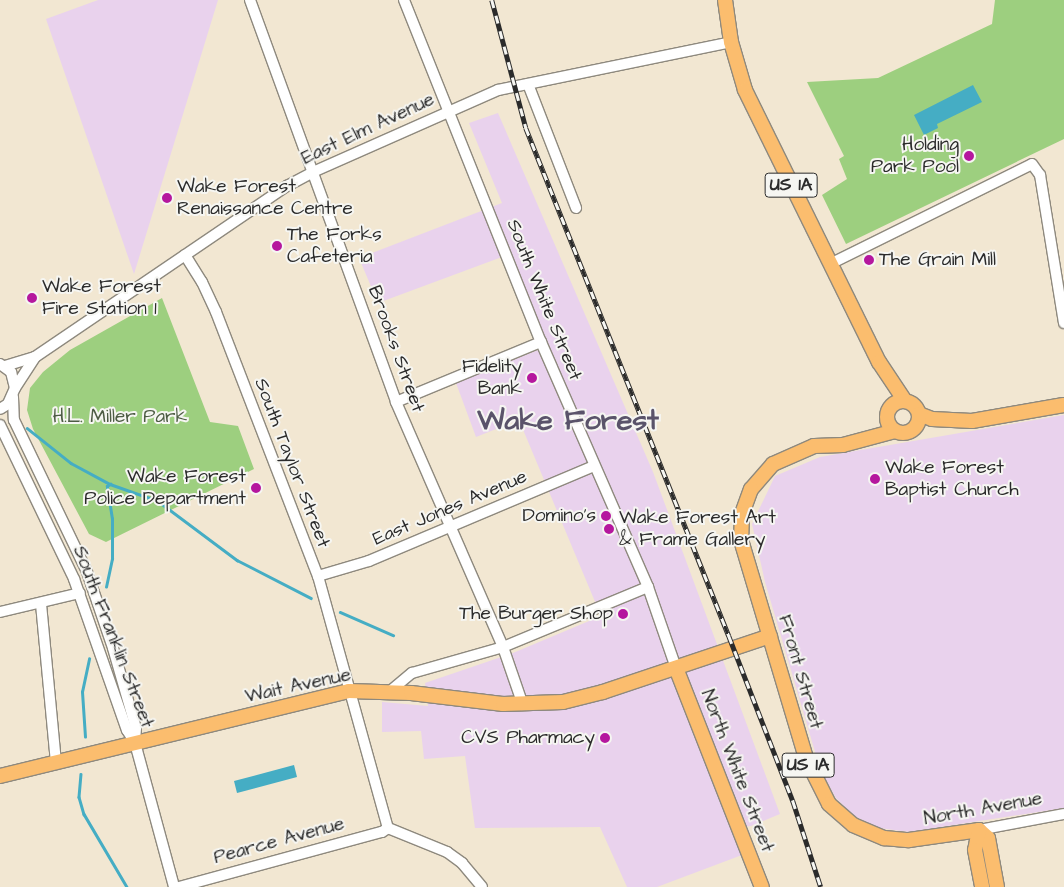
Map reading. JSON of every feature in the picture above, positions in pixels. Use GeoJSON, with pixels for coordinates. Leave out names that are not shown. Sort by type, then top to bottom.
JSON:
{"type":"FeatureCollection","features":[{"type":"Feature","properties":{"kind":"main road","name":"US 1A"},"geometry":{"type":"LineString","coordinates":[[725,0],[731,42],[745,90],[879,362],[905,401],[913,404],[919,414]]}},
{"type":"Feature","properties":{"kind":"main road","name":"US 1A"},"geometry":{"type":"LineString","coordinates":[[879,362],[891,419],[906,434],[915,429]]}},
{"type":"Feature","properties":{"kind":"main road","name":"US 1A"},"geometry":{"type":"LineString","coordinates":[[891,419],[905,401]]}},
{"type":"Feature","properties":{"kind":"main road"},"geometry":{"type":"LineString","coordinates":[[972,421],[932,419],[919,414],[915,429],[946,428],[972,421],[1064,405]]}},
{"type":"Feature","properties":{"kind":"main road","name":"Front Street"},"geometry":{"type":"LineString","coordinates":[[891,419],[871,430],[836,443],[787,455],[773,464],[751,489],[742,514],[741,540],[806,758],[822,795],[853,825],[884,838],[909,840]]}},
{"type":"Feature","properties":{"kind":"main road","name":"Wait Avenue"},"geometry":{"type":"LineString","coordinates":[[0,776],[349,690],[524,705],[584,698],[770,636]]}},
{"type":"Feature","properties":{"kind":"main road","name":"North White Street"},"geometry":{"type":"LineString","coordinates":[[676,668],[762,887]]}},
{"type":"Feature","properties":{"kind":"main road"},"geometry":{"type":"LineString","coordinates":[[979,830],[975,850],[982,887]]}},
{"type":"Feature","properties":{"kind":"main road"},"geometry":{"type":"LineString","coordinates":[[979,830],[988,838],[997,887]]}},
{"type":"Feature","properties":{"kind":"main road","name":"North Avenue"},"geometry":{"type":"LineString","coordinates":[[909,840],[979,830]]}},
{"type":"Feature","properties":{"kind":"street","name":"Brooks Street"},"geometry":{"type":"LineString","coordinates":[[250,0],[396,402],[503,648],[524,705]]}},
{"type":"Feature","properties":{"kind":"street","name":"South White Street"},"geometry":{"type":"LineString","coordinates":[[404,0],[541,342],[648,588],[676,668]]}},
{"type":"Feature","properties":{"kind":"street","name":"East Elm Avenue"},"geometry":{"type":"LineString","coordinates":[[2,365],[35,358],[185,255],[313,172],[440,117],[448,111],[498,90],[731,42]]}},
{"type":"Feature","properties":{"kind":"street"},"geometry":{"type":"LineString","coordinates":[[528,84],[576,208]]}},
{"type":"Feature","properties":{"kind":"street"},"geometry":{"type":"LineString","coordinates":[[830,264],[1032,164],[1040,175],[1064,323]]}},
{"type":"Feature","properties":{"kind":"street","name":"South Taylor Street"},"geometry":{"type":"LineString","coordinates":[[185,255],[216,312],[318,576],[388,828]]}},
{"type":"Feature","properties":{"kind":"street"},"geometry":{"type":"LineString","coordinates":[[396,402],[541,342]]}},
{"type":"Feature","properties":{"kind":"street","name":"East Elm Avenue"},"geometry":{"type":"LineString","coordinates":[[0,409],[14,393],[35,358]]}},
{"type":"Feature","properties":{"kind":"street"},"geometry":{"type":"LineString","coordinates":[[2,365],[15,380],[14,393]]}},
{"type":"Feature","properties":{"kind":"street","name":"South Franklin Street"},"geometry":{"type":"LineString","coordinates":[[14,393],[14,420],[94,591],[136,728],[135,743]]}},
{"type":"Feature","properties":{"kind":"street","name":"South Franklin Street"},"geometry":{"type":"LineString","coordinates":[[0,425],[80,594],[127,730],[135,743]]}},
{"type":"Feature","properties":{"kind":"street","name":"East Jones Avenue"},"geometry":{"type":"LineString","coordinates":[[318,576],[368,561],[594,466]]}},
{"type":"Feature","properties":{"kind":"street"},"geometry":{"type":"LineString","coordinates":[[389,692],[412,673],[503,648],[648,588]]}},
{"type":"Feature","properties":{"kind":"street"},"geometry":{"type":"LineString","coordinates":[[0,612],[80,594]]}},
{"type":"Feature","properties":{"kind":"street"},"geometry":{"type":"LineString","coordinates":[[41,604],[56,762]]}},
{"type":"Feature","properties":{"kind":"street"},"geometry":{"type":"LineString","coordinates":[[135,743],[174,887]]}},
{"type":"Feature","properties":{"kind":"street","name":"North Avenue"},"geometry":{"type":"LineString","coordinates":[[979,830],[1064,814]]}},
{"type":"Feature","properties":{"kind":"street"},"geometry":{"type":"LineString","coordinates":[[388,828],[446,852],[462,863],[482,887]]}},
{"type":"Feature","properties":{"kind":"street","name":"Pearce Avenue"},"geometry":{"type":"LineString","coordinates":[[179,887],[382,832],[388,828]]}},
{"type":"Feature","properties":{"kind":"shaded area"},"geometry":{"type":"Polygon","coordinates":[[[98,0],[218,0],[134,274],[46,19],[98,0]]]}},
{"type":"Feature","properties":{"kind":"shaded area"},"geometry":{"type":"Polygon","coordinates":[[[498,113],[653,472],[780,814],[751,826],[732,828],[742,855],[657,887],[627,887],[600,827],[475,828],[465,756],[424,759],[421,731],[382,732],[382,702],[428,706],[425,683],[513,653],[601,616],[519,420],[476,437],[456,383],[548,346],[510,254],[378,303],[359,258],[502,203],[469,123],[498,113]]]}},
{"type":"Feature","properties":{"kind":"shaded area"},"geometry":{"type":"Polygon","coordinates":[[[1064,415],[1064,808],[909,832],[879,828],[854,816],[836,798],[821,772],[765,582],[752,524],[775,476],[820,457],[1064,415]]]}},
{"type":"Feature","properties":{"kind":"green space"},"geometry":{"type":"Polygon","coordinates":[[[995,0],[1064,0],[1064,139],[846,244],[822,195],[847,179],[839,159],[844,156],[807,82],[878,78],[992,24],[995,0]]]}},
{"type":"Feature","properties":{"kind":"green space","name":"H.L. Miller Park"},"geometry":{"type":"Polygon","coordinates":[[[162,298],[210,422],[238,426],[254,469],[106,542],[89,534],[33,429],[27,410],[30,388],[43,372],[70,350],[162,298]]]}},
{"type":"Feature","properties":{"kind":"water"},"geometry":{"type":"Polygon","coordinates":[[[973,85],[982,102],[937,124],[938,128],[924,135],[914,115],[973,85]]]}},
{"type":"Feature","properties":{"kind":"water"},"geometry":{"type":"Polygon","coordinates":[[[294,765],[297,777],[237,793],[234,781],[294,765]]]}},
{"type":"Feature","properties":{"kind":"waterway"},"geometry":{"type":"LineString","coordinates":[[27,428],[71,463],[110,484],[158,501],[237,560],[311,598]]}},
{"type":"Feature","properties":{"kind":"waterway"},"geometry":{"type":"LineString","coordinates":[[106,587],[112,559],[112,519],[107,486],[110,484]]}},
{"type":"Feature","properties":{"kind":"waterway"},"geometry":{"type":"LineString","coordinates":[[340,612],[393,635]]}},
{"type":"Feature","properties":{"kind":"waterway"},"geometry":{"type":"LineString","coordinates":[[85,737],[82,692],[89,659]]}},
{"type":"Feature","properties":{"kind":"waterway"},"geometry":{"type":"LineString","coordinates":[[81,774],[79,797],[84,814],[127,887]]}},
{"type":"Feature","properties":{"kind":"railway"},"geometry":{"type":"LineString","coordinates":[[492,0],[526,128],[729,636],[793,801],[821,887]]}},
{"type":"Feature","properties":{"kind":"place","name":"Holding Park Pool"},"geometry":{"type":"Point","coordinates":[969,156]}},
{"type":"Feature","properties":{"kind":"place","name":"Wake Forest Renaissance Centre"},"geometry":{"type":"Point","coordinates":[167,198]}},
{"type":"Feature","properties":{"kind":"place","name":"The Forks Cafeteria"},"geometry":{"type":"Point","coordinates":[277,246]}},
{"type":"Feature","properties":{"kind":"place","name":"The Grain Mill"},"geometry":{"type":"Point","coordinates":[869,260]}},
{"type":"Feature","properties":{"kind":"place","name":"Wake Forest Fire Station 1"},"geometry":{"type":"Point","coordinates":[32,298]}},
{"type":"Feature","properties":{"kind":"place","name":"Fidelity Bank"},"geometry":{"type":"Point","coordinates":[532,378]}},
{"type":"Feature","properties":{"kind":"place","name":"Wake Forest Baptist Church"},"geometry":{"type":"Point","coordinates":[875,479]}},
{"type":"Feature","properties":{"kind":"place","name":"Wake Forest Police Department"},"geometry":{"type":"Point","coordinates":[256,488]}},
{"type":"Feature","properties":{"kind":"place","name":"Domino's"},"geometry":{"type":"Point","coordinates":[606,516]}},
{"type":"Feature","properties":{"kind":"place","name":"Wake Forest Art & Frame Gallery"},"geometry":{"type":"Point","coordinates":[609,529]}},
{"type":"Feature","properties":{"kind":"place","name":"The Burger Shop"},"geometry":{"type":"Point","coordinates":[623,614]}},
{"type":"Feature","properties":{"kind":"place","name":"CVS Pharmacy"},"geometry":{"type":"Point","coordinates":[605,738]}},
{"type":"Feature","properties":{"kind":"district","name":"Wake Forest"},"geometry":{"type":"Point","coordinates":[568,421]}}]}
